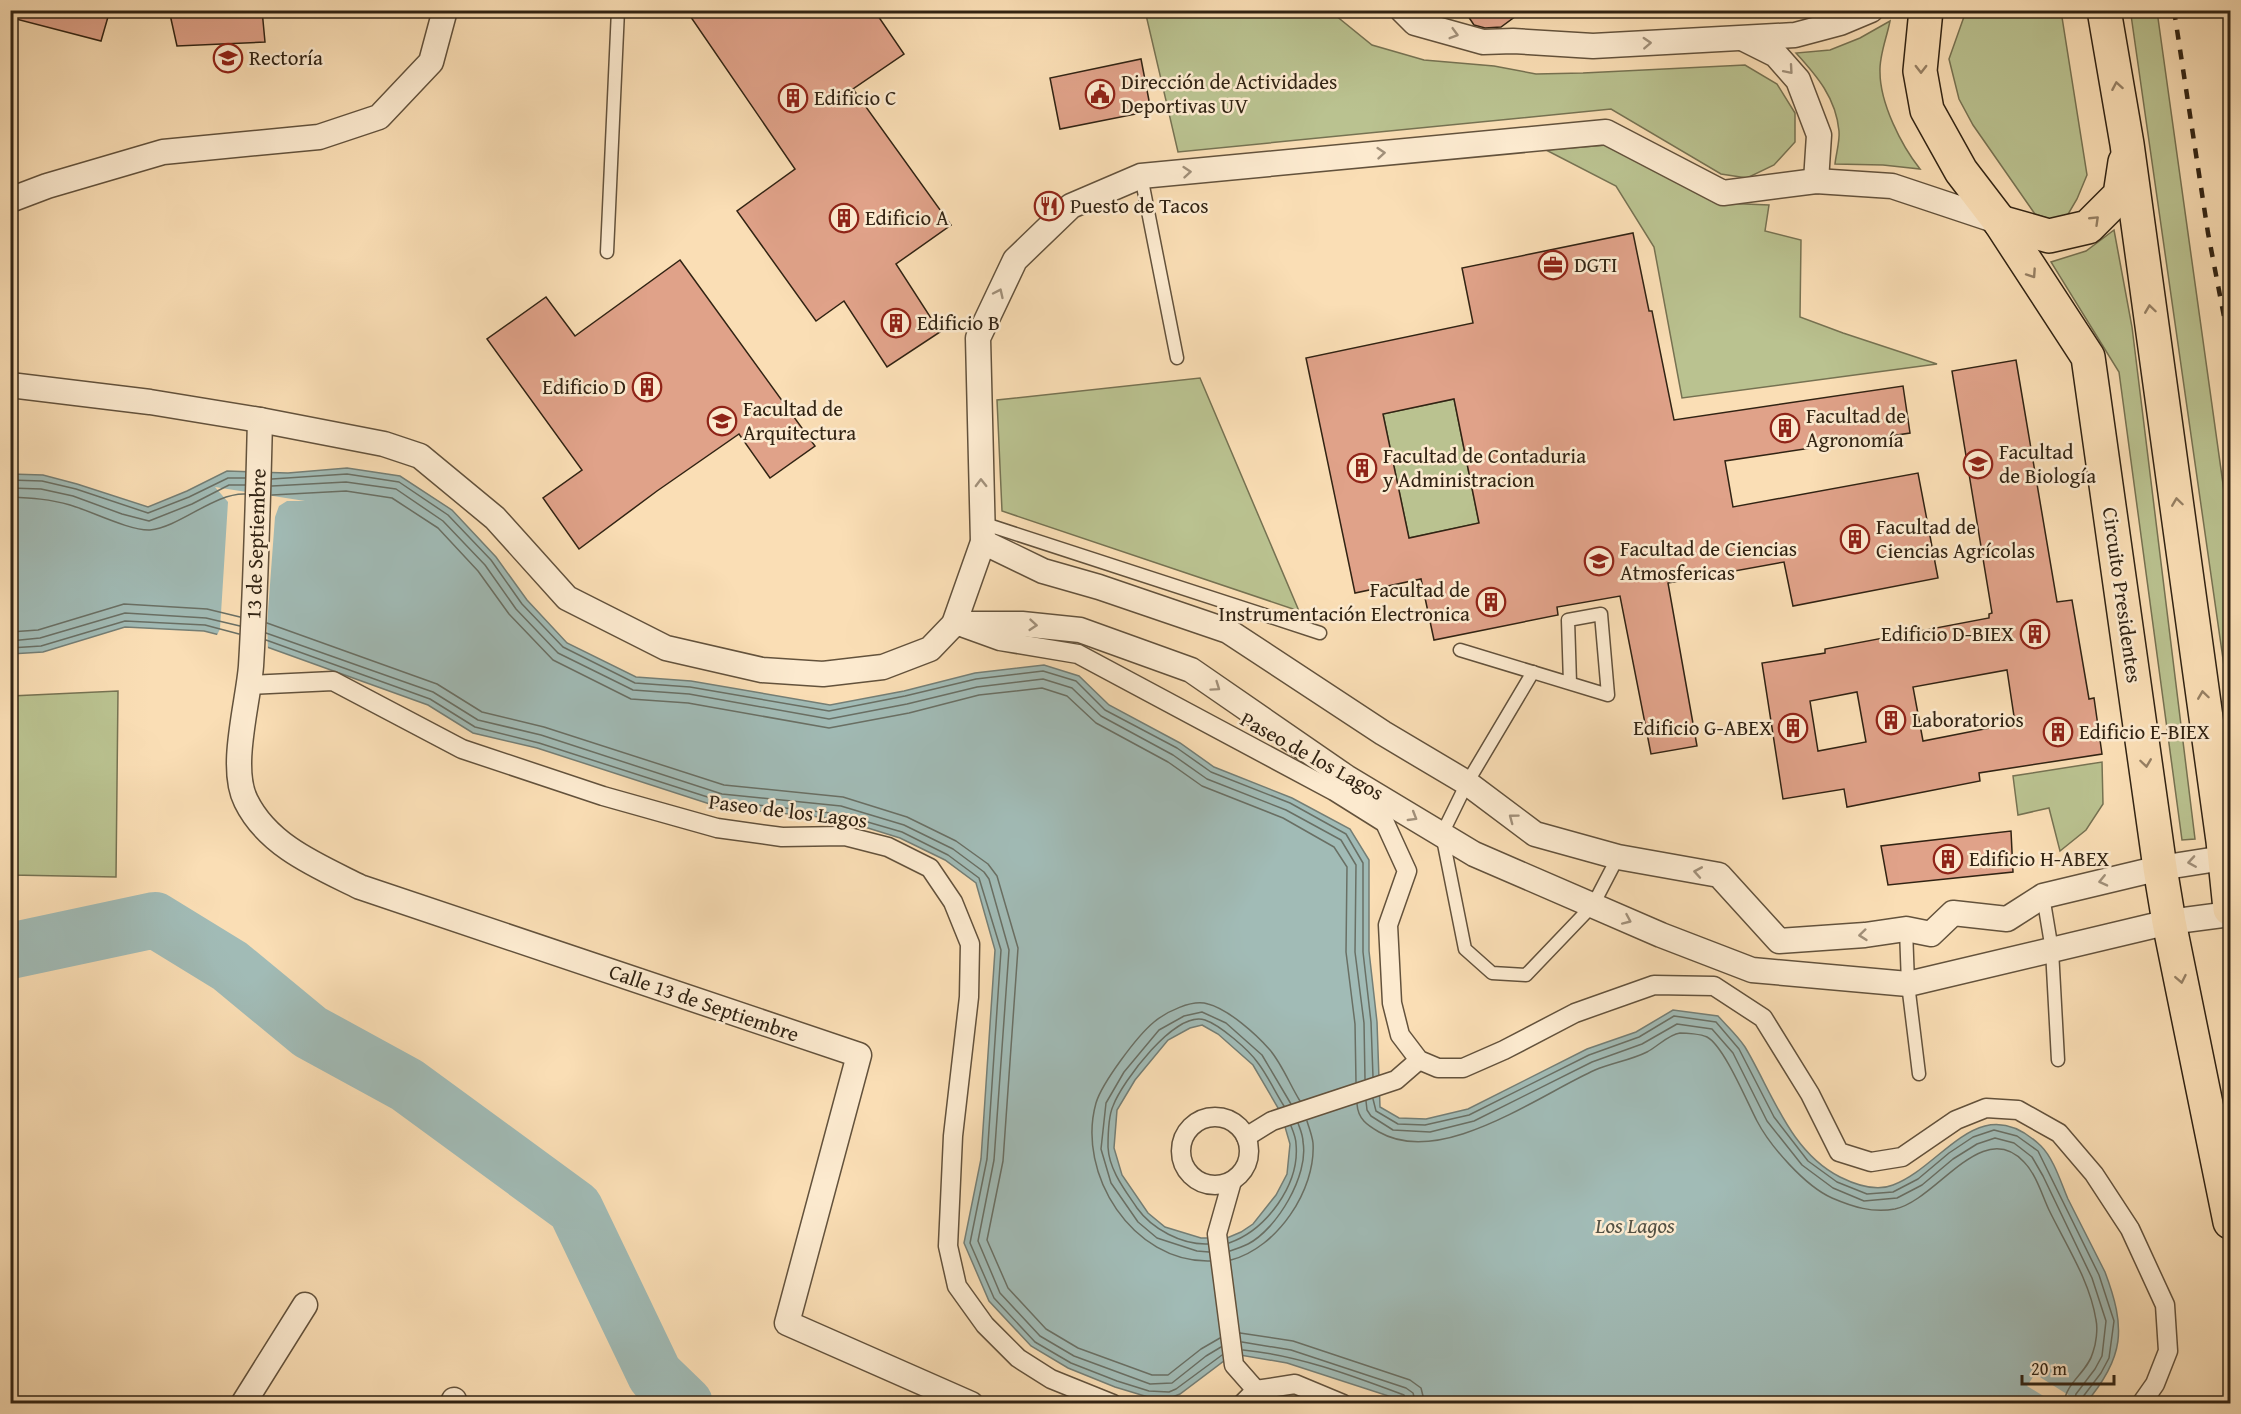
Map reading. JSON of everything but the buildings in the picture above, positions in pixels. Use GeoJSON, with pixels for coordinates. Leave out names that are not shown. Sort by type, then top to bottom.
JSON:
{"type":"FeatureCollection","features":[{"type":"Feature","properties":{"kind":"main road"},"geometry":{"type":"LineString","coordinates":[[2104,10],[2127,144],[2228,857],[2230,911]]}},
{"type":"Feature","properties":{"kind":"main road","name":"Circuito Presidentes"},"geometry":{"type":"LineString","coordinates":[[1924,12],[1920,71],[1927,110],[1961,171],[2000,222],[2088,357],[2160,868],[2230,1222]]}},
{"type":"Feature","properties":{"kind":"main road"},"geometry":{"type":"LineString","coordinates":[[2000,222],[2049,236],[2088,227],[2120,195],[2127,144]]}},
{"type":"Feature","properties":{"kind":"street"},"geometry":{"type":"LineString","coordinates":[[10,200],[47,186],[163,152],[319,137],[379,117],[431,62],[445,10]]}},
{"type":"Feature","properties":{"kind":"street"},"geometry":{"type":"LineString","coordinates":[[1402,10],[1415,23],[1483,42],[1513,41],[1593,46],[1795,35],[1840,23],[1871,10]]}},
{"type":"Feature","properties":{"kind":"street"},"geometry":{"type":"LineString","coordinates":[[1742,38],[1776,54],[1798,80],[1819,135],[1816,181]]}},
{"type":"Feature","properties":{"kind":"street"},"geometry":{"type":"LineString","coordinates":[[10,385],[150,402],[260,420],[384,444],[420,456],[495,518],[567,598],[666,648],[762,670],[823,674],[883,667],[930,649],[954,624],[982,532],[978,338],[1014,260],[1071,206],[1141,176],[1606,132],[1723,193],[1816,181],[1892,186],[2000,222]]}},
{"type":"Feature","properties":{"kind":"street","name":"13 de Septiembre"},"geometry":{"type":"LineString","coordinates":[[250,677],[260,420]]}},
{"type":"Feature","properties":{"kind":"street"},"geometry":{"type":"LineString","coordinates":[[982,532],[1043,571],[1099,587],[1228,631],[1383,733],[1467,783],[1535,834],[1618,857],[1719,875],[1779,941],[1865,935],[1906,929],[1931,934],[1953,913],[2007,920],[2043,896],[2160,868],[2228,857]]}},
{"type":"Feature","properties":{"kind":"street"},"geometry":{"type":"LineString","coordinates":[[954,624],[1022,624],[1080,630],[1191,670],[1346,777],[1474,854],[1752,970],[1908,984],[2169,922],[2230,911]]}},
{"type":"Feature","properties":{"kind":"street","name":"Paseo de los Lagos"},"geometry":{"type":"LineString","coordinates":[[954,624],[1000,640],[1078,654],[1334,791],[1385,823],[1407,871],[1388,925],[1392,1003],[1400,1035],[1419,1060]]}},
{"type":"Feature","properties":{"kind":"street","name":"Paseo de los Lagos"},"geometry":{"type":"LineString","coordinates":[[250,677],[333,681],[462,749],[603,796],[717,828],[782,837],[845,836],[888,847],[930,868],[953,902],[970,944],[969,997],[953,1136],[948,1246],[957,1286],[985,1324],[1018,1358],[1051,1379],[1113,1404]]}},
{"type":"Feature","properties":{"kind":"street","name":"Calle 13 de Septiembre"},"geometry":{"type":"LineString","coordinates":[[250,677],[238,766],[244,799],[259,824],[305,860],[360,888],[859,1055],[787,1323],[971,1404]]}},
{"type":"Feature","properties":{"kind":"street"},"geometry":{"type":"LineString","coordinates":[[1246,1137],[1279,1119],[1396,1080],[1419,1060],[1438,1068],[1463,1068],[1504,1050],[1575,1013],[1654,985],[1714,986],[1763,1018],[1810,1094],[1839,1152],[1871,1162],[1902,1157],[1956,1120],[1986,1108],[2018,1110],[2059,1133],[2094,1174],[2130,1229],[2165,1305],[2168,1352],[2155,1384],[2141,1404]]}},
{"type":"Feature","properties":{"kind":"street"},"geometry":{"type":"LineString","coordinates":[[1207,1117],[1231,1120],[1240,1127],[1246,1137],[1248,1157],[1245,1166],[1232,1180],[1221,1185],[1209,1185],[1198,1181],[1183,1163],[1182,1140],[1188,1130],[1207,1117]]}},
{"type":"Feature","properties":{"kind":"street"},"geometry":{"type":"LineString","coordinates":[[1232,1180],[1217,1234],[1234,1365],[1256,1390]]}},
{"type":"Feature","properties":{"kind":"street"},"geometry":{"type":"LineString","coordinates":[[243,1404],[305,1305]]}},
{"type":"Feature","properties":{"kind":"street"},"geometry":{"type":"LineString","coordinates":[[1242,1404],[1256,1390],[1295,1384],[1343,1404]]}},
{"type":"Feature","properties":{"kind":"lane"},"geometry":{"type":"LineString","coordinates":[[607,252],[618,10]]}},
{"type":"Feature","properties":{"kind":"lane"},"geometry":{"type":"LineString","coordinates":[[1141,176],[1177,358]]}},
{"type":"Feature","properties":{"kind":"lane"},"geometry":{"type":"LineString","coordinates":[[982,532],[1320,633]]}},
{"type":"Feature","properties":{"kind":"lane"},"geometry":{"type":"LineString","coordinates":[[1460,650],[1533,672],[1570,683],[1608,694],[1601,614],[1568,620],[1570,683]]}},
{"type":"Feature","properties":{"kind":"lane"},"geometry":{"type":"LineString","coordinates":[[1533,672],[1467,783],[1442,834],[1466,949],[1492,973],[1527,975],[1593,905],[1618,857]]}},
{"type":"Feature","properties":{"kind":"lane"},"geometry":{"type":"LineString","coordinates":[[2043,896],[2052,950],[2058,1060]]}},
{"type":"Feature","properties":{"kind":"lane"},"geometry":{"type":"LineString","coordinates":[[1906,929],[1908,984],[1919,1074]]}},
{"type":"Feature","properties":{"kind":"green space"},"geometry":{"type":"Polygon","coordinates":[[[1157,10],[1330,11],[1372,45],[1424,60],[1494,66],[1536,74],[1745,65],[1777,84],[1795,113],[1795,142],[1774,165],[1747,178],[1721,174],[1611,109],[1178,152],[1146,15],[1157,10]]]}},
{"type":"Feature","properties":{"kind":"green space"},"geometry":{"type":"Polygon","coordinates":[[[1966,11],[2061,11],[2087,175],[2067,216],[2050,219],[2035,214],[1973,125],[1959,99],[1949,59],[1966,11]]]}},
{"type":"Feature","properties":{"kind":"green space"},"geometry":{"type":"Polygon","coordinates":[[[2157,11],[2230,534],[2230,708],[2131,15],[2157,11]]]}},
{"type":"Feature","properties":{"kind":"green space"},"geometry":{"type":"Polygon","coordinates":[[[1890,21],[1881,60],[1881,84],[1893,123],[1920,169],[1883,165],[1835,164],[1839,135],[1834,108],[1818,79],[1796,53],[1830,50],[1860,38],[1890,21]]]}},
{"type":"Feature","properties":{"kind":"green space"},"geometry":{"type":"Polygon","coordinates":[[[1607,145],[1721,203],[1769,205],[1765,231],[1801,240],[1800,317],[1937,364],[1682,398],[1654,247],[1616,186],[1546,150],[1607,145]]]}},
{"type":"Feature","properties":{"kind":"green space"},"geometry":{"type":"Polygon","coordinates":[[[2114,230],[2132,327],[2195,839],[2182,840],[2119,372],[2051,262],[2086,251],[2114,230]]]}},
{"type":"Feature","properties":{"kind":"green space"},"geometry":{"type":"Polygon","coordinates":[[[1200,378],[1299,611],[1002,511],[997,400],[1200,378]]]}},
{"type":"Feature","properties":{"kind":"green space"},"geometry":{"type":"Polygon","coordinates":[[[1454,399],[1479,523],[1409,538],[1383,414],[1454,399]]]}},
{"type":"Feature","properties":{"kind":"green space"},"geometry":{"type":"Polygon","coordinates":[[[118,691],[116,877],[11,875],[11,696],[118,691]]]}},
{"type":"Feature","properties":{"kind":"green space"},"geometry":{"type":"Polygon","coordinates":[[[2102,762],[2103,804],[2086,830],[2060,851],[2049,808],[2018,815],[2013,776],[2102,762]]]}},
{"type":"Feature","properties":{"kind":"water","name":"Los Lagos"},"geometry":{"type":"Polygon","coordinates":[[[347,468],[400,476],[452,510],[496,557],[527,600],[567,643],[636,677],[691,681],[830,705],[904,691],[975,673],[1044,665],[1079,676],[1109,705],[1180,743],[1214,767],[1292,798],[1350,829],[1369,860],[1369,951],[1377,1022],[1380,1107],[1399,1118],[1426,1119],[1468,1109],[1587,1049],[1636,1032],[1673,1010],[1718,1016],[1745,1047],[1795,1137],[1823,1166],[1853,1183],[1873,1188],[1893,1185],[1911,1175],[1963,1136],[1980,1127],[1999,1125],[2019,1130],[2041,1146],[2050,1158],[2105,1272],[2112,1292],[2118,1326],[2118,1341],[2108,1371],[2085,1404],[1410,1403],[1287,1363],[1240,1355],[1224,1361],[1180,1394],[1170,1398],[1148,1397],[1115,1387],[1068,1368],[1031,1346],[989,1301],[964,1243],[981,1159],[995,950],[976,883],[945,860],[900,838],[839,819],[719,807],[537,748],[473,733],[428,705],[267,647],[204,631],[125,627],[43,652],[11,654],[11,474],[43,475],[148,507],[227,471],[288,473],[347,468]],[[1202,1025],[1190,1028],[1168,1040],[1135,1080],[1117,1110],[1114,1148],[1122,1175],[1148,1213],[1165,1227],[1201,1238],[1227,1238],[1253,1224],[1276,1195],[1287,1174],[1290,1144],[1281,1113],[1253,1065],[1218,1034],[1202,1025]]]}},
{"type":"Feature","properties":{"kind":"pier"},"geometry":{"type":"Polygon","coordinates":[[[215,487],[305,501],[287,501],[279,506],[275,517],[267,625],[268,650],[216,637],[220,629],[228,502],[215,487]]]}},
{"type":"Feature","properties":{"kind":"pier"},"geometry":{"type":"Polygon","coordinates":[[[2035,1374],[2081,1403],[2055,1403],[2027,1386],[2035,1374]]]}},
{"type":"Feature","properties":{"kind":"waterway"},"geometry":{"type":"LineString","coordinates":[[10,951],[155,920],[230,966],[310,1032],[407,1085],[575,1208],[655,1375],[685,1404]]}},
{"type":"Feature","properties":{"kind":"railway"},"geometry":{"type":"LineString","coordinates":[[2174,10],[2208,233],[2230,348]]}},
{"type":"Feature","properties":{"kind":"place","name":"Rectoría"},"geometry":{"type":"Point","coordinates":[228,58]}},
{"type":"Feature","properties":{"kind":"place","name":"Dirección de Actividades Deportivas UV"},"geometry":{"type":"Point","coordinates":[1100,94]}},
{"type":"Feature","properties":{"kind":"place","name":"Edificio C"},"geometry":{"type":"Point","coordinates":[793,98]}},
{"type":"Feature","properties":{"kind":"place","name":"Puesto de Tacos"},"geometry":{"type":"Point","coordinates":[1049,206]}},
{"type":"Feature","properties":{"kind":"place","name":"Edificio A"},"geometry":{"type":"Point","coordinates":[844,218]}},
{"type":"Feature","properties":{"kind":"place","name":"DGTI"},"geometry":{"type":"Point","coordinates":[1553,265]}},
{"type":"Feature","properties":{"kind":"place","name":"Edificio B"},"geometry":{"type":"Point","coordinates":[896,323]}},
{"type":"Feature","properties":{"kind":"place","name":"Edificio D"},"geometry":{"type":"Point","coordinates":[647,387]}},
{"type":"Feature","properties":{"kind":"place","name":"Facultad de Arquitectura"},"geometry":{"type":"Point","coordinates":[722,421]}},
{"type":"Feature","properties":{"kind":"place","name":"Facultad de Agronomía"},"geometry":{"type":"Point","coordinates":[1785,428]}},
{"type":"Feature","properties":{"kind":"place","name":"Facultad de Biología"},"geometry":{"type":"Point","coordinates":[1978,464]}},
{"type":"Feature","properties":{"kind":"place","name":"Facultad de Contaduria y Administracion"},"geometry":{"type":"Point","coordinates":[1362,468]}},
{"type":"Feature","properties":{"kind":"place","name":"Facultad de Ciencias Agrícolas"},"geometry":{"type":"Point","coordinates":[1855,539]}},
{"type":"Feature","properties":{"kind":"place","name":"Facultad de Ciencias Atmosfericas"},"geometry":{"type":"Point","coordinates":[1599,561]}},
{"type":"Feature","properties":{"kind":"place","name":"Facultad de Instrumentación Electronica"},"geometry":{"type":"Point","coordinates":[1491,602]}},
{"type":"Feature","properties":{"kind":"place","name":"Edificio D-BIEX"},"geometry":{"type":"Point","coordinates":[2035,634]}},
{"type":"Feature","properties":{"kind":"place","name":"Laboratorios"},"geometry":{"type":"Point","coordinates":[1891,720]}},
{"type":"Feature","properties":{"kind":"place","name":"Edificio G-ABEX"},"geometry":{"type":"Point","coordinates":[1793,728]}},
{"type":"Feature","properties":{"kind":"place","name":"Edificio E-BIEX"},"geometry":{"type":"Point","coordinates":[2058,732]}},
{"type":"Feature","properties":{"kind":"place","name":"Edificio H-ABEX"},"geometry":{"type":"Point","coordinates":[1948,859]}}]}
